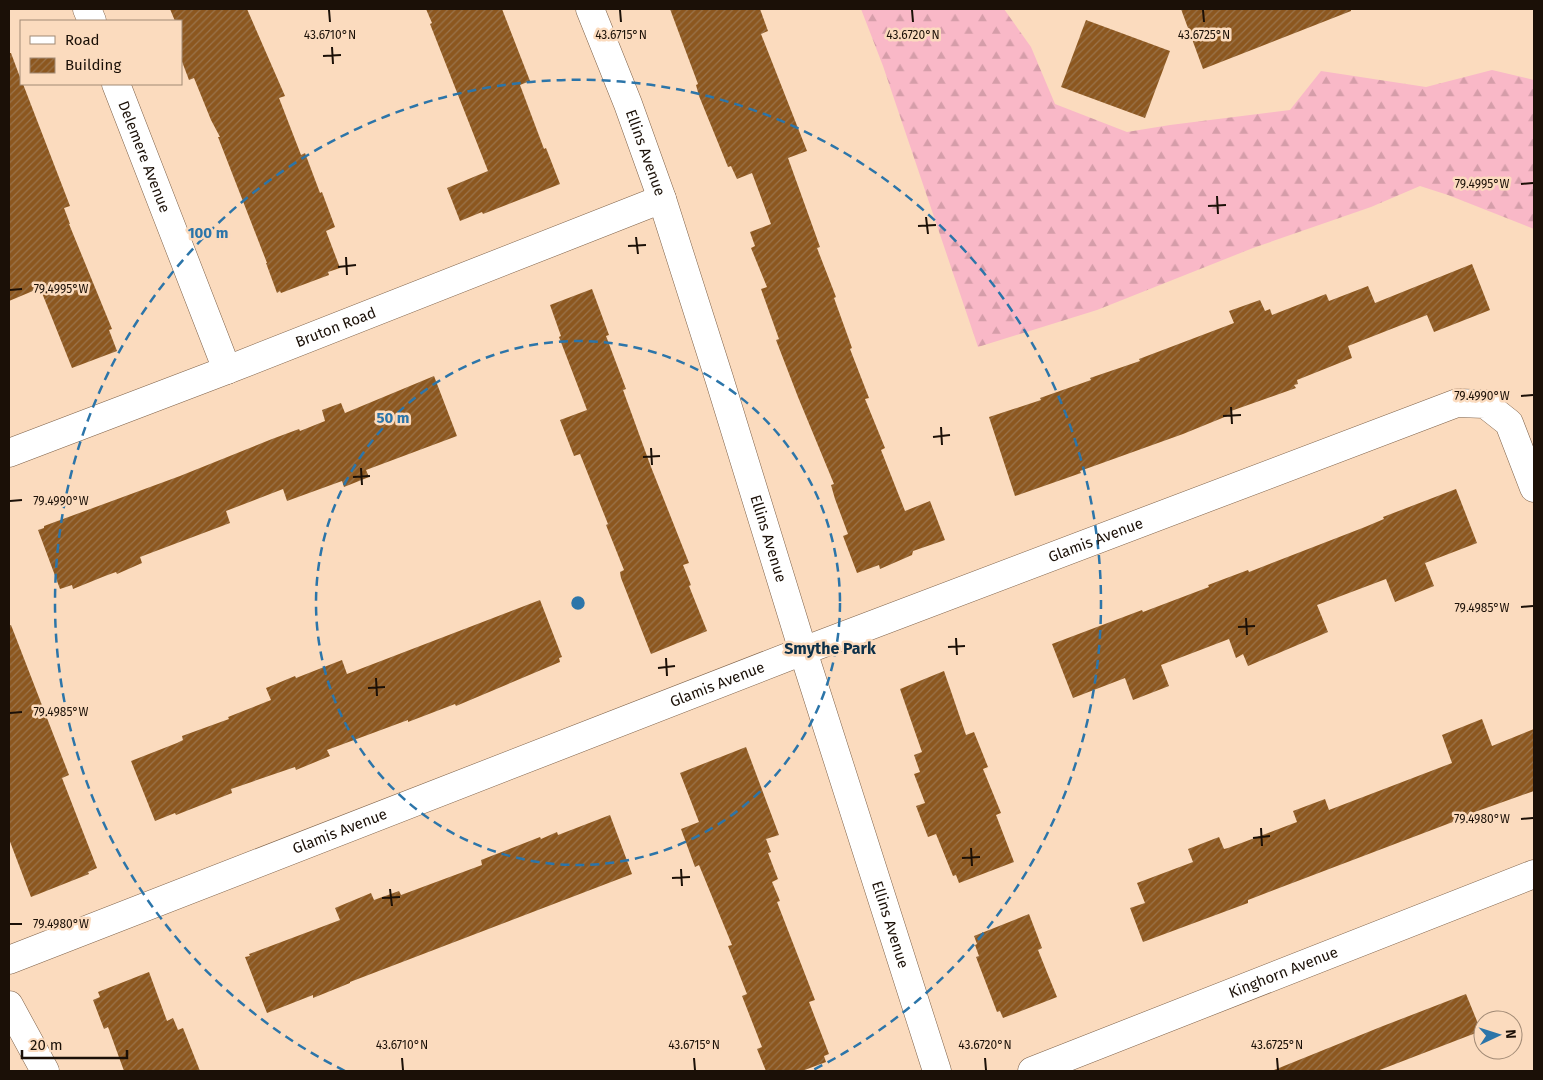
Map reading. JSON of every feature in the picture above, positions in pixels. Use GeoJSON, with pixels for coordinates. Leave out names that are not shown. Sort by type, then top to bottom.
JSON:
{"type":"FeatureCollection","features":[{"type":"Feature","properties":{"kind":"street","name":"Ellins Avenue"},"geometry":{"type":"LineString","coordinates":[[590,9],[628,104],[662,199],[937,1071]]}},
{"type":"Feature","properties":{"kind":"street","name":"Delemere Avenue"},"geometry":{"type":"LineString","coordinates":[[116,85],[227,370]]}},
{"type":"Feature","properties":{"kind":"street","name":"Bruton Road"},"geometry":{"type":"LineString","coordinates":[[9,453],[227,370],[662,199]]}},
{"type":"Feature","properties":{"kind":"street","name":"Glamis Avenue"},"geometry":{"type":"LineString","coordinates":[[9,960],[803,651],[1457,403],[1485,404],[1509,423],[1534,488]]}},
{"type":"Feature","properties":{"kind":"street","name":"Kinghorn Avenue"},"geometry":{"type":"LineString","coordinates":[[1032,1071],[1534,874]]}},
{"type":"Feature","properties":{"kind":"street"},"geometry":{"type":"LineString","coordinates":[[9,1005],[45,1071]]}},
{"type":"Feature","properties":{"kind":"green space"},"geometry":{"type":"Polygon","coordinates":[[[861,9],[1004,9],[1031,47],[1055,104],[1127,132],[1290,110],[1321,71],[1426,87],[1492,70],[1534,80],[1534,229],[1420,186],[1371,207],[1253,248],[1097,310],[978,347],[883,66],[861,9]]]}},
{"type":"Feature","properties":{"kind":"building"},"geometry":{"type":"Polygon","coordinates":[[[170,9],[247,9],[285,96],[279,98],[301,155],[305,153],[335,227],[326,231],[340,268],[328,272],[329,275],[277,293],[218,137],[220,137],[194,78],[189,80],[182,62],[182,20],[175,20],[170,9]]]}},
{"type":"Feature","properties":{"kind":"building"},"geometry":{"type":"Polygon","coordinates":[[[426,9],[502,9],[530,81],[520,85],[544,149],[546,148],[560,184],[460,221],[447,188],[488,171],[430,24],[432,23],[426,9]]]}},
{"type":"Feature","properties":{"kind":"building"},"geometry":{"type":"Polygon","coordinates":[[[670,9],[760,9],[768,31],[761,34],[807,151],[788,158],[820,247],[817,248],[836,297],[834,298],[852,348],[850,349],[869,398],[865,399],[885,448],[881,450],[905,511],[930,501],[945,540],[913,551],[912,555],[880,569],[879,565],[857,573],[843,536],[848,534],[831,485],[834,484],[776,340],[779,339],[761,289],[767,287],[751,248],[755,246],[750,232],[771,224],[752,173],[737,179],[731,166],[728,167],[699,96],[696,85],[698,84],[670,9]]]}},
{"type":"Feature","properties":{"kind":"building"},"geometry":{"type":"Polygon","coordinates":[[[1181,9],[1351,9],[1351,11],[1203,69],[1181,9]]]}},
{"type":"Feature","properties":{"kind":"building"},"geometry":{"type":"Polygon","coordinates":[[[1086,20],[1170,51],[1145,118],[1061,87],[1086,20]]]}},
{"type":"Feature","properties":{"kind":"building"},"geometry":{"type":"Polygon","coordinates":[[[9,53],[11,53],[20,77],[20,85],[23,85],[70,206],[64,208],[69,224],[112,329],[109,330],[117,351],[72,368],[40,288],[9,301],[9,53]]]}},
{"type":"Feature","properties":{"kind":"building"},"geometry":{"type":"Polygon","coordinates":[[[1472,264],[1490,310],[1434,332],[1427,315],[1348,346],[1352,358],[1297,380],[1298,384],[1294,385],[1296,388],[1231,411],[1232,414],[1183,434],[1015,496],[989,417],[1041,400],[1040,398],[1091,380],[1090,378],[1140,361],[1139,359],[1234,323],[1229,311],[1260,300],[1265,311],[1270,309],[1272,315],[1326,294],[1329,301],[1368,286],[1375,303],[1472,264]]]}},
{"type":"Feature","properties":{"kind":"building"},"geometry":{"type":"Polygon","coordinates":[[[592,289],[609,335],[606,336],[626,389],[623,390],[689,563],[683,565],[691,585],[689,586],[707,631],[651,654],[621,578],[620,572],[624,570],[606,525],[608,524],[580,454],[574,456],[560,420],[587,410],[559,337],[561,336],[550,305],[592,289]]]}},
{"type":"Feature","properties":{"kind":"building"},"geometry":{"type":"Polygon","coordinates":[[[434,376],[457,436],[366,470],[369,477],[344,487],[342,481],[287,501],[283,489],[226,511],[230,523],[140,557],[142,563],[73,589],[72,585],[60,589],[38,530],[44,528],[44,526],[180,476],[272,439],[325,421],[322,410],[341,403],[345,413],[434,376]]]}},
{"type":"Feature","properties":{"kind":"building"},"geometry":{"type":"Polygon","coordinates":[[[1456,489],[1477,543],[1425,563],[1434,586],[1395,602],[1386,579],[1317,605],[1328,632],[1248,666],[1243,654],[1236,658],[1229,639],[1161,665],[1169,686],[1133,700],[1125,678],[1073,698],[1052,644],[1142,610],[1143,612],[1248,570],[1249,572],[1456,489]]]}},
{"type":"Feature","properties":{"kind":"building"},"geometry":{"type":"Polygon","coordinates":[[[540,600],[562,657],[559,658],[560,662],[456,706],[455,704],[408,722],[408,720],[327,750],[330,756],[296,770],[295,767],[231,789],[232,793],[176,815],[175,813],[155,821],[131,761],[177,743],[183,740],[182,736],[229,719],[228,717],[271,700],[266,688],[295,676],[296,678],[342,660],[347,674],[540,600]]]}},
{"type":"Feature","properties":{"kind":"building"},"geometry":{"type":"Polygon","coordinates":[[[11,625],[69,775],[62,778],[97,868],[88,872],[89,874],[31,897],[9,839],[9,626],[11,625]]]}},
{"type":"Feature","properties":{"kind":"building"},"geometry":{"type":"Polygon","coordinates":[[[944,671],[966,735],[974,732],[988,767],[983,769],[1001,813],[996,815],[1014,862],[959,883],[956,875],[953,876],[936,834],[928,837],[916,806],[925,803],[914,774],[920,772],[914,755],[922,752],[900,689],[944,671]]]}},
{"type":"Feature","properties":{"kind":"building"},"geometry":{"type":"Polygon","coordinates":[[[1482,719],[1492,746],[1534,729],[1534,791],[1458,818],[1458,820],[1248,900],[1248,903],[1143,942],[1130,908],[1145,903],[1137,883],[1193,862],[1188,849],[1219,837],[1224,849],[1228,848],[1297,822],[1293,811],[1325,799],[1329,810],[1452,763],[1442,735],[1482,719]]]}},
{"type":"Feature","properties":{"kind":"building"},"geometry":{"type":"Polygon","coordinates":[[[746,747],[779,835],[766,839],[771,852],[768,853],[778,879],[772,882],[780,901],[777,902],[815,1000],[809,1002],[829,1054],[824,1056],[826,1062],[802,1071],[766,1071],[757,1049],[762,1047],[742,996],[747,994],[728,946],[732,945],[699,865],[695,867],[681,829],[699,822],[680,773],[746,747]]]}},
{"type":"Feature","properties":{"kind":"building"},"geometry":{"type":"Polygon","coordinates":[[[610,815],[632,874],[350,982],[313,998],[313,995],[267,1013],[245,957],[250,956],[249,954],[340,920],[335,908],[371,893],[374,900],[399,891],[401,895],[482,865],[481,860],[540,837],[541,839],[557,832],[558,835],[610,815]]]}},
{"type":"Feature","properties":{"kind":"building"},"geometry":{"type":"Polygon","coordinates":[[[1029,914],[1042,948],[1038,950],[1057,997],[1003,1018],[1000,1011],[997,1012],[976,957],[979,956],[974,936],[1029,914]]]}},
{"type":"Feature","properties":{"kind":"building"},"geometry":{"type":"Polygon","coordinates":[[[149,972],[167,1021],[173,1018],[178,1030],[183,1028],[200,1071],[124,1071],[108,1027],[104,1029],[93,1000],[100,997],[98,992],[149,972]]]}},
{"type":"Feature","properties":{"kind":"building"},"geometry":{"type":"Polygon","coordinates":[[[1466,994],[1473,1011],[1473,1034],[1377,1071],[1274,1071],[1274,1070],[1466,994]]]}},
{"type":"Feature","properties":{"kind":"district","name":"Smythe Park"},"geometry":{"type":"Point","coordinates":[830,648]}}]}
